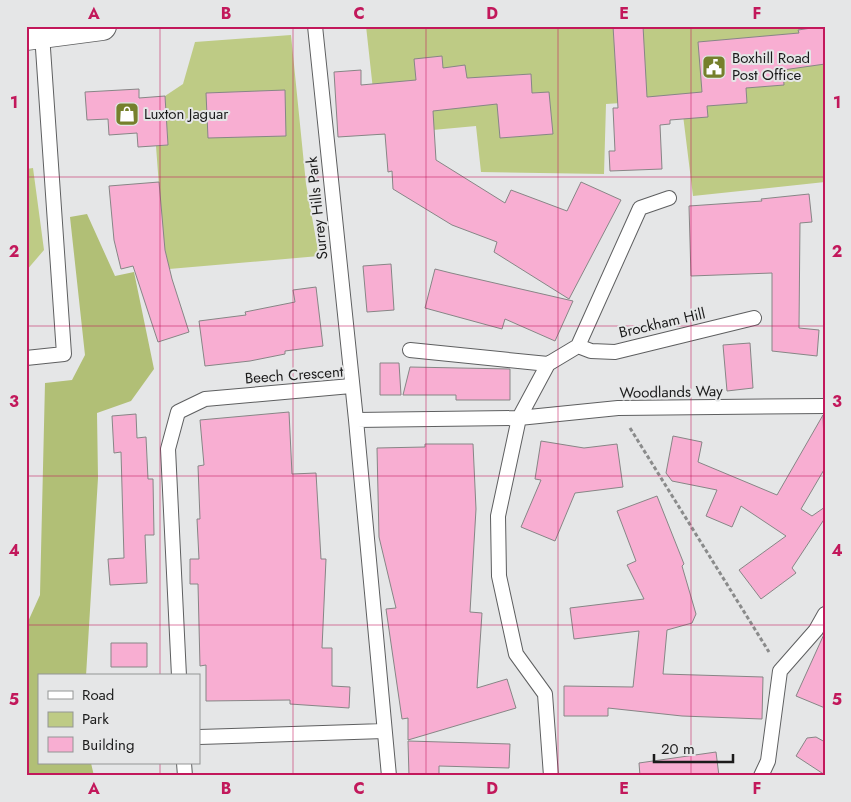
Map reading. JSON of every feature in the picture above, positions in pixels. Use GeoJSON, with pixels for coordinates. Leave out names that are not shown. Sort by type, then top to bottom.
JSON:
{"type":"FeatureCollection","features":[{"type":"Feature","properties":{"kind":"street"},"geometry":{"type":"LineString","coordinates":[[34,35],[102,26]]}},
{"type":"Feature","properties":{"kind":"lane","name":"Surrey Hills Park"},"geometry":{"type":"LineString","coordinates":[[315,26],[352,386]]}},
{"type":"Feature","properties":{"kind":"lane"},"geometry":{"type":"LineString","coordinates":[[26,358],[64,354],[34,35]]}},
{"type":"Feature","properties":{"kind":"lane"},"geometry":{"type":"LineString","coordinates":[[551,776],[545,694],[516,654],[499,576],[498,516],[519,418],[548,364],[578,346],[640,208],[669,198]]}},
{"type":"Feature","properties":{"kind":"lane","name":"Brockham Hill"},"geometry":{"type":"LineString","coordinates":[[578,346],[591,351],[615,352],[754,318]]}},
{"type":"Feature","properties":{"kind":"lane"},"geometry":{"type":"LineString","coordinates":[[410,350],[548,364]]}},
{"type":"Feature","properties":{"kind":"lane","name":"Beech Crescent"},"geometry":{"type":"LineString","coordinates":[[179,674],[168,449],[178,412],[204,399],[352,386],[389,776]]}},
{"type":"Feature","properties":{"kind":"lane","name":"Woodlands Way"},"geometry":{"type":"LineString","coordinates":[[356,420],[519,418],[618,408],[825,406]]}},
{"type":"Feature","properties":{"kind":"lane"},"geometry":{"type":"LineString","coordinates":[[761,776],[768,761],[780,671],[820,633],[825,614]]}},
{"type":"Feature","properties":{"kind":"lane"},"geometry":{"type":"LineString","coordinates":[[200,737],[384,731]]}},
{"type":"Feature","properties":{"kind":"path"},"geometry":{"type":"LineString","coordinates":[[618,408],[780,671]]}},
{"type":"Feature","properties":{"kind":"green space"},"geometry":{"type":"Polygon","coordinates":[[[366,26],[825,26],[825,182],[693,196],[681,99],[606,104],[604,174],[481,172],[476,126],[378,135],[366,26]]]}},
{"type":"Feature","properties":{"kind":"green space"},"geometry":{"type":"Polygon","coordinates":[[[291,35],[306,184],[319,256],[169,269],[163,240],[156,146],[168,145],[165,96],[183,84],[195,42],[291,35]]]}},
{"type":"Feature","properties":{"kind":"green space"},"geometry":{"type":"Polygon","coordinates":[[[33,168],[44,250],[26,271],[26,169],[33,168]]]}},
{"type":"Feature","properties":{"kind":"green space"},"geometry":{"type":"Polygon","coordinates":[[[87,214],[115,276],[134,272],[154,369],[131,401],[97,413],[98,478],[86,674],[38,674],[38,764],[91,764],[94,776],[26,776],[26,626],[40,595],[45,383],[72,380],[85,355],[70,217],[87,214]]]}},
{"type":"Feature","properties":{"kind":"building"},"geometry":{"type":"Polygon","coordinates":[[[613,26],[643,26],[647,97],[702,92],[698,42],[799,33],[798,30],[825,26],[825,64],[783,70],[784,85],[746,88],[747,103],[707,106],[708,117],[670,120],[670,124],[660,125],[662,169],[610,171],[609,151],[615,151],[613,108],[618,108],[613,26]]]}},
{"type":"Feature","properties":{"kind":"building"},"geometry":{"type":"Polygon","coordinates":[[[442,56],[443,68],[465,65],[467,78],[531,74],[532,93],[549,92],[553,134],[500,138],[497,104],[433,111],[436,160],[505,203],[511,190],[567,211],[581,182],[621,200],[569,299],[494,252],[497,242],[452,225],[393,189],[392,171],[388,172],[385,134],[338,137],[334,72],[361,70],[361,85],[416,80],[414,59],[442,56]]]}},
{"type":"Feature","properties":{"kind":"building"},"geometry":{"type":"Polygon","coordinates":[[[139,89],[139,98],[165,96],[168,145],[138,147],[137,133],[109,135],[108,119],[87,120],[85,92],[139,89]]]}},
{"type":"Feature","properties":{"kind":"building"},"geometry":{"type":"Polygon","coordinates":[[[285,90],[286,136],[208,138],[206,93],[285,90]]]}},
{"type":"Feature","properties":{"kind":"building"},"geometry":{"type":"Polygon","coordinates":[[[159,182],[165,250],[189,332],[158,342],[133,266],[121,269],[114,240],[109,186],[159,182]]]}},
{"type":"Feature","properties":{"kind":"building"},"geometry":{"type":"Polygon","coordinates":[[[809,194],[812,222],[800,223],[799,328],[819,330],[817,356],[772,351],[772,273],[691,276],[689,206],[762,201],[761,199],[809,194]]]}},
{"type":"Feature","properties":{"kind":"building"},"geometry":{"type":"Polygon","coordinates":[[[391,264],[394,310],[367,312],[363,266],[391,264]]]}},
{"type":"Feature","properties":{"kind":"building"},"geometry":{"type":"Polygon","coordinates":[[[435,269],[573,301],[555,341],[505,319],[502,329],[425,308],[435,269]]]}},
{"type":"Feature","properties":{"kind":"building"},"geometry":{"type":"Polygon","coordinates":[[[316,287],[323,346],[285,351],[285,354],[250,361],[205,366],[199,321],[246,315],[245,312],[295,302],[293,290],[316,287]]]}},
{"type":"Feature","properties":{"kind":"building"},"geometry":{"type":"Polygon","coordinates":[[[750,343],[753,388],[727,391],[723,345],[750,343]]]}},
{"type":"Feature","properties":{"kind":"building"},"geometry":{"type":"Polygon","coordinates":[[[380,363],[399,363],[401,395],[380,395],[380,363]]]}},
{"type":"Feature","properties":{"kind":"building"},"geometry":{"type":"Polygon","coordinates":[[[410,367],[510,369],[510,400],[456,400],[456,395],[403,395],[410,367]]]}},
{"type":"Feature","properties":{"kind":"building"},"geometry":{"type":"Polygon","coordinates":[[[289,412],[292,474],[316,473],[321,559],[326,559],[322,648],[332,648],[332,686],[350,687],[349,708],[290,704],[290,700],[206,701],[206,665],[200,666],[198,584],[190,584],[190,559],[199,559],[197,519],[200,519],[198,466],[204,465],[200,420],[289,412]]]}},
{"type":"Feature","properties":{"kind":"building"},"geometry":{"type":"Polygon","coordinates":[[[136,414],[137,438],[146,437],[148,479],[153,479],[154,535],[145,535],[147,583],[110,585],[108,559],[124,558],[121,452],[114,453],[112,416],[136,414]]]}},
{"type":"Feature","properties":{"kind":"building"},"geometry":{"type":"Polygon","coordinates":[[[823,415],[825,468],[801,509],[812,516],[825,507],[825,518],[792,568],[796,573],[761,599],[739,570],[786,536],[741,506],[732,527],[706,516],[717,490],[672,481],[666,473],[673,436],[702,442],[698,462],[777,495],[823,415]]]}},
{"type":"Feature","properties":{"kind":"building"},"geometry":{"type":"Polygon","coordinates":[[[541,441],[584,448],[617,444],[623,487],[575,493],[555,541],[521,527],[541,480],[535,479],[541,441]]]}},
{"type":"Feature","properties":{"kind":"building"},"geometry":{"type":"Polygon","coordinates":[[[425,444],[473,444],[476,509],[470,612],[482,613],[477,688],[507,679],[516,708],[408,740],[408,718],[402,719],[386,609],[396,608],[379,537],[377,448],[425,447],[425,444]]]}},
{"type":"Feature","properties":{"kind":"building"},"geometry":{"type":"Polygon","coordinates":[[[657,496],[684,564],[682,566],[696,614],[692,623],[667,630],[663,674],[763,677],[762,719],[682,716],[608,708],[608,716],[564,716],[564,686],[633,687],[639,631],[574,639],[570,608],[644,599],[627,565],[636,561],[617,511],[657,496]]]}},
{"type":"Feature","properties":{"kind":"building"},"geometry":{"type":"Polygon","coordinates":[[[825,632],[825,708],[796,696],[825,632]]]}},
{"type":"Feature","properties":{"kind":"building"},"geometry":{"type":"Polygon","coordinates":[[[111,643],[147,643],[147,667],[111,667],[111,643]]]}},
{"type":"Feature","properties":{"kind":"building"},"geometry":{"type":"Polygon","coordinates":[[[816,737],[825,742],[825,775],[796,756],[807,738],[816,737]]]}},
{"type":"Feature","properties":{"kind":"building"},"geometry":{"type":"Polygon","coordinates":[[[408,741],[510,744],[509,768],[439,766],[439,775],[409,776],[408,741]]]}},
{"type":"Feature","properties":{"kind":"building"},"geometry":{"type":"Polygon","coordinates":[[[716,752],[719,776],[640,776],[639,763],[716,752]]]}},
{"type":"Feature","properties":{"kind":"place","name":"Boxhill Road Post Office"},"geometry":{"type":"Point","coordinates":[714,67]}},
{"type":"Feature","properties":{"kind":"place","name":"Luxton Jaguar"},"geometry":{"type":"Point","coordinates":[127,114]}}]}
